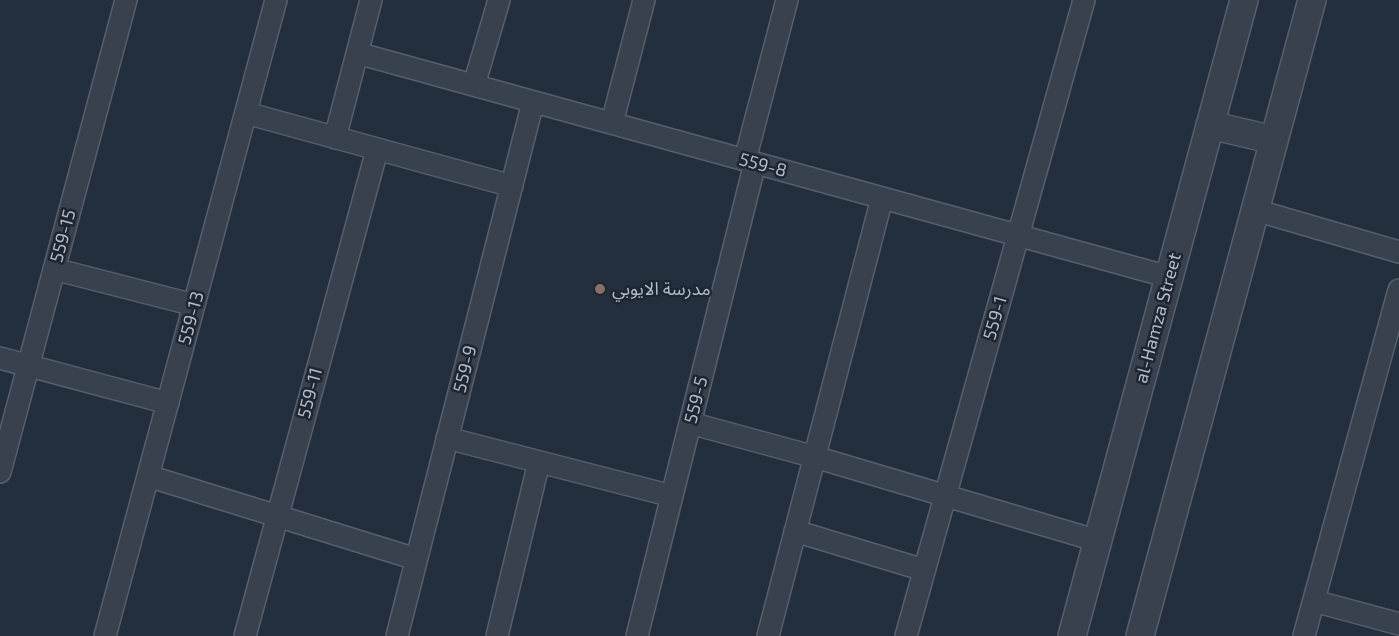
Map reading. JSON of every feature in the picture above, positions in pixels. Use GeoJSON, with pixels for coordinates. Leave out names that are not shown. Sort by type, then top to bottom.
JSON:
{"type":"FeatureCollection","features":[{"type":"Feature","properties":{"kind":"street","name":"559-15"},"geometry":{"type":"LineString","coordinates":[[0,472],[126,0]]}},
{"type":"Feature","properties":{"kind":"street","name":"559-13"},"geometry":{"type":"LineString","coordinates":[[105,636],[276,0]]}},
{"type":"Feature","properties":{"kind":"street"},"geometry":{"type":"LineString","coordinates":[[335,138],[371,0]]}},
{"type":"Feature","properties":{"kind":"street"},"geometry":{"type":"LineString","coordinates":[[474,86],[499,0]]}},
{"type":"Feature","properties":{"kind":"street"},"geometry":{"type":"LineString","coordinates":[[612,123],[644,0]]}},
{"type":"Feature","properties":{"kind":"street","name":"559-5"},"geometry":{"type":"LineString","coordinates":[[637,636],[690,423],[788,0]]}},
{"type":"Feature","properties":{"kind":"street","name":"559-1"},"geometry":{"type":"LineString","coordinates":[[906,636],[1084,0]]}},
{"type":"Feature","properties":{"kind":"street","name":"al-Hamza Street"},"geometry":{"type":"LineString","coordinates":[[1072,636],[1244,0]]}},
{"type":"Feature","properties":{"kind":"street"},"geometry":{"type":"LineString","coordinates":[[1140,636],[1312,0]]}},
{"type":"Feature","properties":{"kind":"street","name":"559-8"},"geometry":{"type":"LineString","coordinates":[[357,53],[1169,278]]}},
{"type":"Feature","properties":{"kind":"street","name":"559-9"},"geometry":{"type":"LineString","coordinates":[[397,636],[533,102]]}},
{"type":"Feature","properties":{"kind":"street"},"geometry":{"type":"LineString","coordinates":[[246,113],[512,186]]}},
{"type":"Feature","properties":{"kind":"street"},"geometry":{"type":"LineString","coordinates":[[1210,125],[1274,140]]}},
{"type":"Feature","properties":{"kind":"street","name":"559-11"},"geometry":{"type":"LineString","coordinates":[[245,636],[377,150]]}},
{"type":"Feature","properties":{"kind":"street"},"geometry":{"type":"LineString","coordinates":[[768,636],[882,198]]}},
{"type":"Feature","properties":{"kind":"street"},"geometry":{"type":"LineString","coordinates":[[1255,210],[1399,252]]}},
{"type":"Feature","properties":{"kind":"street"},"geometry":{"type":"LineString","coordinates":[[54,269],[194,305]]}},
{"type":"Feature","properties":{"kind":"street"},"geometry":{"type":"LineString","coordinates":[[1304,636],[1399,290]]}},
{"type":"Feature","properties":{"kind":"street"},"geometry":{"type":"LineString","coordinates":[[0,358],[168,403]]}},
{"type":"Feature","properties":{"kind":"street"},"geometry":{"type":"LineString","coordinates":[[690,423],[1098,541]]}},
{"type":"Feature","properties":{"kind":"street"},"geometry":{"type":"LineString","coordinates":[[447,438],[672,496]]}},
{"type":"Feature","properties":{"kind":"street"},"geometry":{"type":"LineString","coordinates":[[497,636],[539,462]]}},
{"type":"Feature","properties":{"kind":"street"},"geometry":{"type":"LineString","coordinates":[[148,476],[416,559]]}},
{"type":"Feature","properties":{"kind":"street"},"geometry":{"type":"LineString","coordinates":[[795,531],[924,570]]}},
{"type":"Feature","properties":{"kind":"street"},"geometry":{"type":"LineString","coordinates":[[1314,601],[1399,624]]}},
{"type":"Feature","properties":{"kind":"place","name":"مدرسة الايوبي"},"geometry":{"type":"Point","coordinates":[600,289]}}]}
